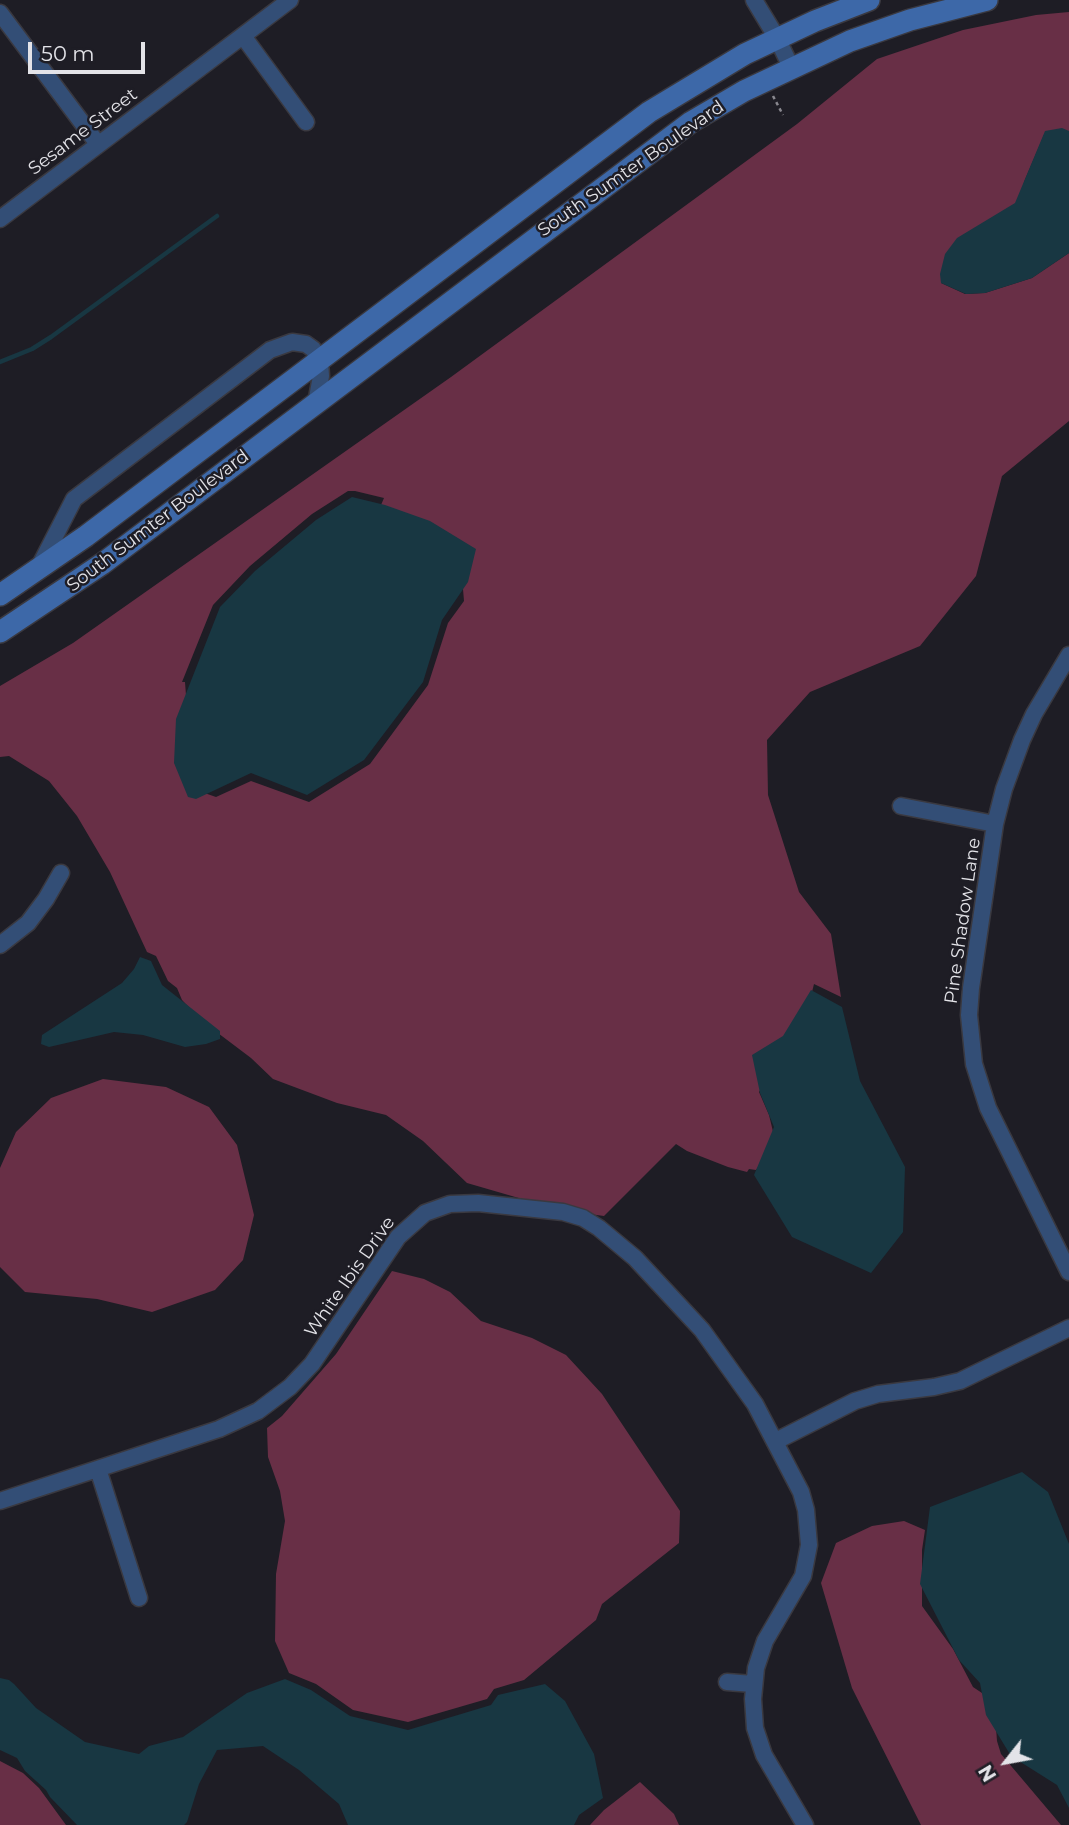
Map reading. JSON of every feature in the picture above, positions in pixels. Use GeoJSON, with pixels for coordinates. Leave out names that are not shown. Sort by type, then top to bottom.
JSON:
{"type":"FeatureCollection","features":[{"type":"Feature","properties":{"kind":"main road","name":"South Sumter Boulevard"},"geometry":{"type":"LineString","coordinates":[[0,595],[37,571],[320,361],[649,112],[708,74],[777,38],[869,0]]}},
{"type":"Feature","properties":{"kind":"main road","name":"South Sumter Boulevard"},"geometry":{"type":"LineString","coordinates":[[0,632],[102,564],[680,130],[744,91],[791,67],[870,33],[987,0]]}},
{"type":"Feature","properties":{"kind":"street"},"geometry":{"type":"LineString","coordinates":[[260,0],[271,14]]}},
{"type":"Feature","properties":{"kind":"street","name":"Sesame Street"},"geometry":{"type":"LineString","coordinates":[[0,219],[290,0]]}},
{"type":"Feature","properties":{"kind":"street"},"geometry":{"type":"LineString","coordinates":[[754,0],[791,67]]}},
{"type":"Feature","properties":{"kind":"street"},"geometry":{"type":"LineString","coordinates":[[0,13],[98,144]]}},
{"type":"Feature","properties":{"kind":"street"},"geometry":{"type":"LineString","coordinates":[[243,36],[306,122]]}},
{"type":"Feature","properties":{"kind":"street","name":"South Sumter Boulevard"},"geometry":{"type":"LineString","coordinates":[[37,571],[74,499],[270,350],[284,343],[300,342],[313,349],[320,361]]}},
{"type":"Feature","properties":{"kind":"street"},"geometry":{"type":"LineString","coordinates":[[312,405],[320,388],[320,361]]}},
{"type":"Feature","properties":{"kind":"street","name":"Pine Shadow Lane"},"geometry":{"type":"LineString","coordinates":[[1069,655],[1022,740],[1004,789],[995,824],[971,988],[970,1044],[988,1108],[1069,1272]]}},
{"type":"Feature","properties":{"kind":"street"},"geometry":{"type":"LineString","coordinates":[[901,806],[995,824]]}},
{"type":"Feature","properties":{"kind":"street"},"geometry":{"type":"LineString","coordinates":[[0,944],[28,923],[61,873]]}},
{"type":"Feature","properties":{"kind":"street","name":"White Ibis Drive"},"geometry":{"type":"LineString","coordinates":[[0,1501],[229,1425],[270,1403],[312,1364],[406,1227],[436,1208],[463,1203],[563,1212],[583,1218],[635,1258],[702,1330],[745,1387],[801,1492],[806,1510],[808,1545],[803,1576],[765,1641],[753,1684],[753,1713],[764,1755],[805,1825]]}},
{"type":"Feature","properties":{"kind":"street"},"geometry":{"type":"LineString","coordinates":[[776,1441],[855,1401],[878,1394],[960,1381],[1069,1328]]}},
{"type":"Feature","properties":{"kind":"street"},"geometry":{"type":"LineString","coordinates":[[98,1469],[139,1598]]}},
{"type":"Feature","properties":{"kind":"street"},"geometry":{"type":"LineString","coordinates":[[727,1682],[753,1684]]}},
{"type":"Feature","properties":{"kind":"shaded area"},"geometry":{"type":"Polygon","coordinates":[[[1069,12],[1069,133],[1044,135],[1024,182],[1022,200],[941,283],[965,294],[985,293],[1032,278],[1069,253],[1069,421],[1002,476],[976,576],[920,646],[810,692],[767,740],[768,795],[799,892],[831,934],[841,997],[814,984],[810,1000],[759,1092],[769,1115],[776,1144],[756,1170],[749,1169],[747,1172],[687,1151],[676,1144],[604,1216],[560,1210],[467,1183],[423,1141],[386,1115],[337,1103],[273,1079],[251,1058],[202,1021],[182,1000],[177,988],[168,981],[156,956],[147,952],[110,872],[77,816],[49,781],[9,756],[0,757],[0,686],[73,643],[451,377],[797,124],[877,59],[963,30],[1036,15],[1069,12]],[[348,491],[312,514],[250,566],[213,605],[182,682],[185,682],[193,789],[216,797],[251,781],[309,802],[370,764],[428,685],[448,623],[464,601],[463,589],[381,505],[384,498],[348,491]]]}},
{"type":"Feature","properties":{"kind":"shaded area"},"geometry":{"type":"Polygon","coordinates":[[[103,1079],[166,1087],[209,1107],[237,1145],[254,1215],[243,1260],[215,1290],[152,1312],[97,1299],[25,1292],[0,1267],[0,1168],[16,1132],[51,1098],[103,1079]]]}},
{"type":"Feature","properties":{"kind":"shaded area"},"geometry":{"type":"Polygon","coordinates":[[[392,1271],[424,1279],[450,1292],[481,1321],[532,1338],[566,1355],[602,1394],[680,1511],[679,1543],[602,1604],[596,1620],[524,1680],[494,1689],[487,1699],[408,1722],[353,1710],[316,1684],[289,1673],[275,1641],[276,1574],[285,1521],[280,1491],[268,1457],[267,1428],[282,1416],[336,1354],[392,1271]]]}},
{"type":"Feature","properties":{"kind":"shaded area"},"geometry":{"type":"Polygon","coordinates":[[[904,1521],[925,1530],[922,1550],[922,1606],[953,1649],[973,1687],[994,1701],[997,1741],[1001,1754],[1061,1825],[921,1825],[852,1688],[821,1583],[836,1543],[872,1526],[904,1521]]]}},
{"type":"Feature","properties":{"kind":"shaded area"},"geometry":{"type":"Polygon","coordinates":[[[0,1761],[23,1773],[39,1788],[66,1825],[0,1825],[0,1761]]]}},
{"type":"Feature","properties":{"kind":"shaded area"},"geometry":{"type":"Polygon","coordinates":[[[640,1782],[674,1814],[679,1825],[590,1825],[604,1810],[640,1782]]]}},
{"type":"Feature","properties":{"kind":"water"},"geometry":{"type":"Polygon","coordinates":[[[1062,128],[1069,131],[1069,253],[1032,278],[985,293],[966,294],[941,283],[940,274],[945,254],[957,238],[1015,203],[1045,131],[1062,128]]]}},
{"type":"Feature","properties":{"kind":"water"},"geometry":{"type":"Polygon","coordinates":[[[352,497],[430,521],[476,549],[468,582],[442,620],[423,682],[364,760],[307,795],[251,773],[196,799],[188,797],[174,763],[176,719],[220,607],[255,571],[316,520],[352,497]]]}},
{"type":"Feature","properties":{"kind":"water"},"geometry":{"type":"Polygon","coordinates":[[[140,957],[151,961],[162,985],[220,1031],[220,1039],[185,1047],[143,1035],[114,1032],[49,1047],[41,1044],[42,1035],[122,983],[140,957]]]}},
{"type":"Feature","properties":{"kind":"water"},"geometry":{"type":"Polygon","coordinates":[[[811,990],[842,1007],[860,1081],[905,1167],[903,1232],[871,1273],[792,1237],[754,1175],[774,1127],[760,1093],[752,1055],[783,1036],[811,990]]]}},
{"type":"Feature","properties":{"kind":"water"},"geometry":{"type":"Polygon","coordinates":[[[1022,1472],[1048,1492],[1069,1544],[1069,1808],[1057,1785],[1011,1756],[986,1715],[980,1683],[959,1660],[920,1584],[930,1507],[1022,1472]]]}},
{"type":"Feature","properties":{"kind":"water"},"geometry":{"type":"Polygon","coordinates":[[[0,1678],[9,1680],[36,1708],[85,1742],[139,1754],[149,1746],[183,1737],[247,1693],[285,1679],[311,1690],[350,1716],[408,1730],[491,1705],[498,1695],[545,1684],[565,1701],[594,1754],[603,1798],[579,1815],[574,1825],[348,1825],[339,1804],[299,1770],[263,1746],[217,1750],[199,1784],[184,1825],[77,1825],[25,1771],[17,1758],[0,1750],[0,1678]]]}},
{"type":"Feature","properties":{"kind":"waterway"},"geometry":{"type":"LineString","coordinates":[[0,362],[32,349],[51,337],[217,216]]}}]}
